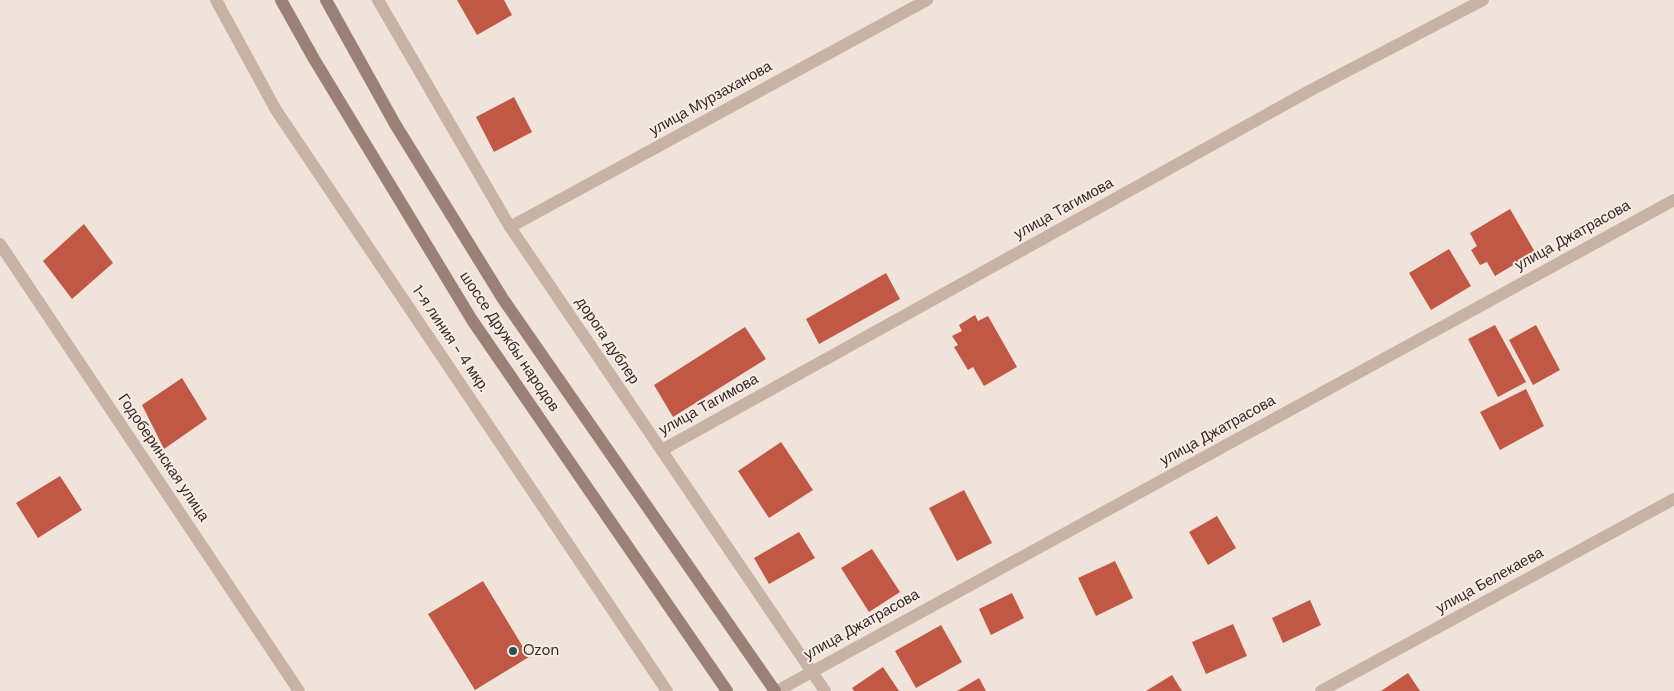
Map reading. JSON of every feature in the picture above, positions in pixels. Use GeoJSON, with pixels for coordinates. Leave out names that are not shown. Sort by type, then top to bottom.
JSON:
{"type":"FeatureCollection","features":[{"type":"Feature","properties":{"kind":"main road","name":"шоссе Дружбы народов"},"geometry":{"type":"LineString","coordinates":[[281,0],[314,59],[472,320],[727,691]]}},
{"type":"Feature","properties":{"kind":"main road"},"geometry":{"type":"LineString","coordinates":[[326,0],[395,124],[503,299],[776,691]]}},
{"type":"Feature","properties":{"kind":"street","name":"1-я линия - 4 мкр."},"geometry":{"type":"LineString","coordinates":[[216,0],[276,110],[667,691]]}},
{"type":"Feature","properties":{"kind":"street","name":"улица Мурзаханова"},"geometry":{"type":"LineString","coordinates":[[510,228],[927,0]]}},
{"type":"Feature","properties":{"kind":"street","name":"улица Тагимова"},"geometry":{"type":"LineString","coordinates":[[662,450],[1311,90],[1483,0]]}},
{"type":"Feature","properties":{"kind":"street","name":"дорога дублер"},"geometry":{"type":"LineString","coordinates":[[381,1],[510,228],[825,691]]}},
{"type":"Feature","properties":{"kind":"street","name":"улица Джатрасова"},"geometry":{"type":"LineString","coordinates":[[776,691],[1674,200]]}},
{"type":"Feature","properties":{"kind":"street","name":"Годоберинская улица"},"geometry":{"type":"LineString","coordinates":[[0,244],[299,691]]}},
{"type":"Feature","properties":{"kind":"street","name":"улица Белекаева"},"geometry":{"type":"LineString","coordinates":[[1321,691],[1674,499]]}},
{"type":"Feature","properties":{"kind":"building"},"geometry":{"type":"Polygon","coordinates":[[[457,0],[504,0],[512,15],[477,35],[457,0]]]}},
{"type":"Feature","properties":{"kind":"building"},"geometry":{"type":"Polygon","coordinates":[[[514,97],[532,132],[494,152],[476,117],[514,97]]]}},
{"type":"Feature","properties":{"kind":"building"},"geometry":{"type":"Polygon","coordinates":[[[1510,209],[1535,252],[1495,276],[1487,262],[1480,265],[1471,250],[1477,246],[1470,233],[1510,209]]]}},
{"type":"Feature","properties":{"kind":"building"},"geometry":{"type":"Polygon","coordinates":[[[84,224],[113,263],[72,299],[43,261],[84,224]]]}},
{"type":"Feature","properties":{"kind":"building"},"geometry":{"type":"Polygon","coordinates":[[[1449,249],[1471,286],[1431,310],[1409,273],[1449,249]]]}},
{"type":"Feature","properties":{"kind":"building"},"geometry":{"type":"Polygon","coordinates":[[[886,273],[900,299],[819,344],[806,319],[886,273]]]}},
{"type":"Feature","properties":{"kind":"building"},"geometry":{"type":"Polygon","coordinates":[[[975,315],[978,321],[988,316],[1017,367],[984,386],[973,367],[968,370],[954,347],[958,345],[952,336],[962,331],[959,325],[975,315]]]}},
{"type":"Feature","properties":{"kind":"building"},"geometry":{"type":"Polygon","coordinates":[[[1495,325],[1526,382],[1498,397],[1468,339],[1495,325]]]}},
{"type":"Feature","properties":{"kind":"building"},"geometry":{"type":"Polygon","coordinates":[[[1536,325],[1560,370],[1533,385],[1509,340],[1536,325]]]}},
{"type":"Feature","properties":{"kind":"building"},"geometry":{"type":"Polygon","coordinates":[[[745,327],[766,359],[673,417],[654,385],[745,327]]]}},
{"type":"Feature","properties":{"kind":"building"},"geometry":{"type":"Polygon","coordinates":[[[182,378],[207,419],[164,449],[142,405],[182,378]]]}},
{"type":"Feature","properties":{"kind":"building"},"geometry":{"type":"Polygon","coordinates":[[[1526,389],[1544,426],[1500,450],[1480,412],[1526,389]]]}},
{"type":"Feature","properties":{"kind":"building"},"geometry":{"type":"Polygon","coordinates":[[[781,442],[813,490],[769,518],[738,471],[781,442]]]}},
{"type":"Feature","properties":{"kind":"building"},"geometry":{"type":"Polygon","coordinates":[[[60,476],[82,510],[38,538],[16,503],[60,476]]]}},
{"type":"Feature","properties":{"kind":"building"},"geometry":{"type":"Polygon","coordinates":[[[964,490],[992,543],[957,561],[929,508],[964,490]]]}},
{"type":"Feature","properties":{"kind":"building"},"geometry":{"type":"Polygon","coordinates":[[[1217,516],[1236,548],[1208,565],[1189,532],[1217,516]]]}},
{"type":"Feature","properties":{"kind":"building"},"geometry":{"type":"Polygon","coordinates":[[[799,532],[815,558],[769,584],[754,558],[799,532]]]}},
{"type":"Feature","properties":{"kind":"building"},"geometry":{"type":"Polygon","coordinates":[[[872,549],[900,592],[869,612],[841,568],[872,549]]]}},
{"type":"Feature","properties":{"kind":"building"},"geometry":{"type":"Polygon","coordinates":[[[1115,561],[1133,598],[1096,616],[1078,578],[1115,561]]]}},
{"type":"Feature","properties":{"kind":"building"},"geometry":{"type":"Polygon","coordinates":[[[483,581],[529,657],[475,690],[428,614],[483,581]]]}},
{"type":"Feature","properties":{"kind":"building"},"geometry":{"type":"Polygon","coordinates":[[[1012,593],[1024,618],[991,635],[979,609],[1012,593]]]}},
{"type":"Feature","properties":{"kind":"building"},"geometry":{"type":"Polygon","coordinates":[[[1310,600],[1321,625],[1283,643],[1272,618],[1310,600]]]}},
{"type":"Feature","properties":{"kind":"building"},"geometry":{"type":"Polygon","coordinates":[[[1233,624],[1247,656],[1206,674],[1192,642],[1233,624]]]}},
{"type":"Feature","properties":{"kind":"building"},"geometry":{"type":"Polygon","coordinates":[[[941,625],[962,662],[916,688],[895,651],[941,625]]]}},
{"type":"Feature","properties":{"kind":"building"},"geometry":{"type":"Polygon","coordinates":[[[883,667],[899,691],[854,691],[852,688],[883,667]]]}},
{"type":"Feature","properties":{"kind":"building"},"geometry":{"type":"Polygon","coordinates":[[[1408,673],[1420,691],[1381,691],[1408,673]]]}},
{"type":"Feature","properties":{"kind":"building"},"geometry":{"type":"Polygon","coordinates":[[[1172,675],[1182,691],[1146,691],[1172,675]]]}},
{"type":"Feature","properties":{"kind":"building"},"geometry":{"type":"Polygon","coordinates":[[[979,678],[986,691],[957,691],[979,678]]]}},
{"type":"Feature","properties":{"kind":"place","name":"Ozon"},"geometry":{"type":"Point","coordinates":[513,651]}}]}
